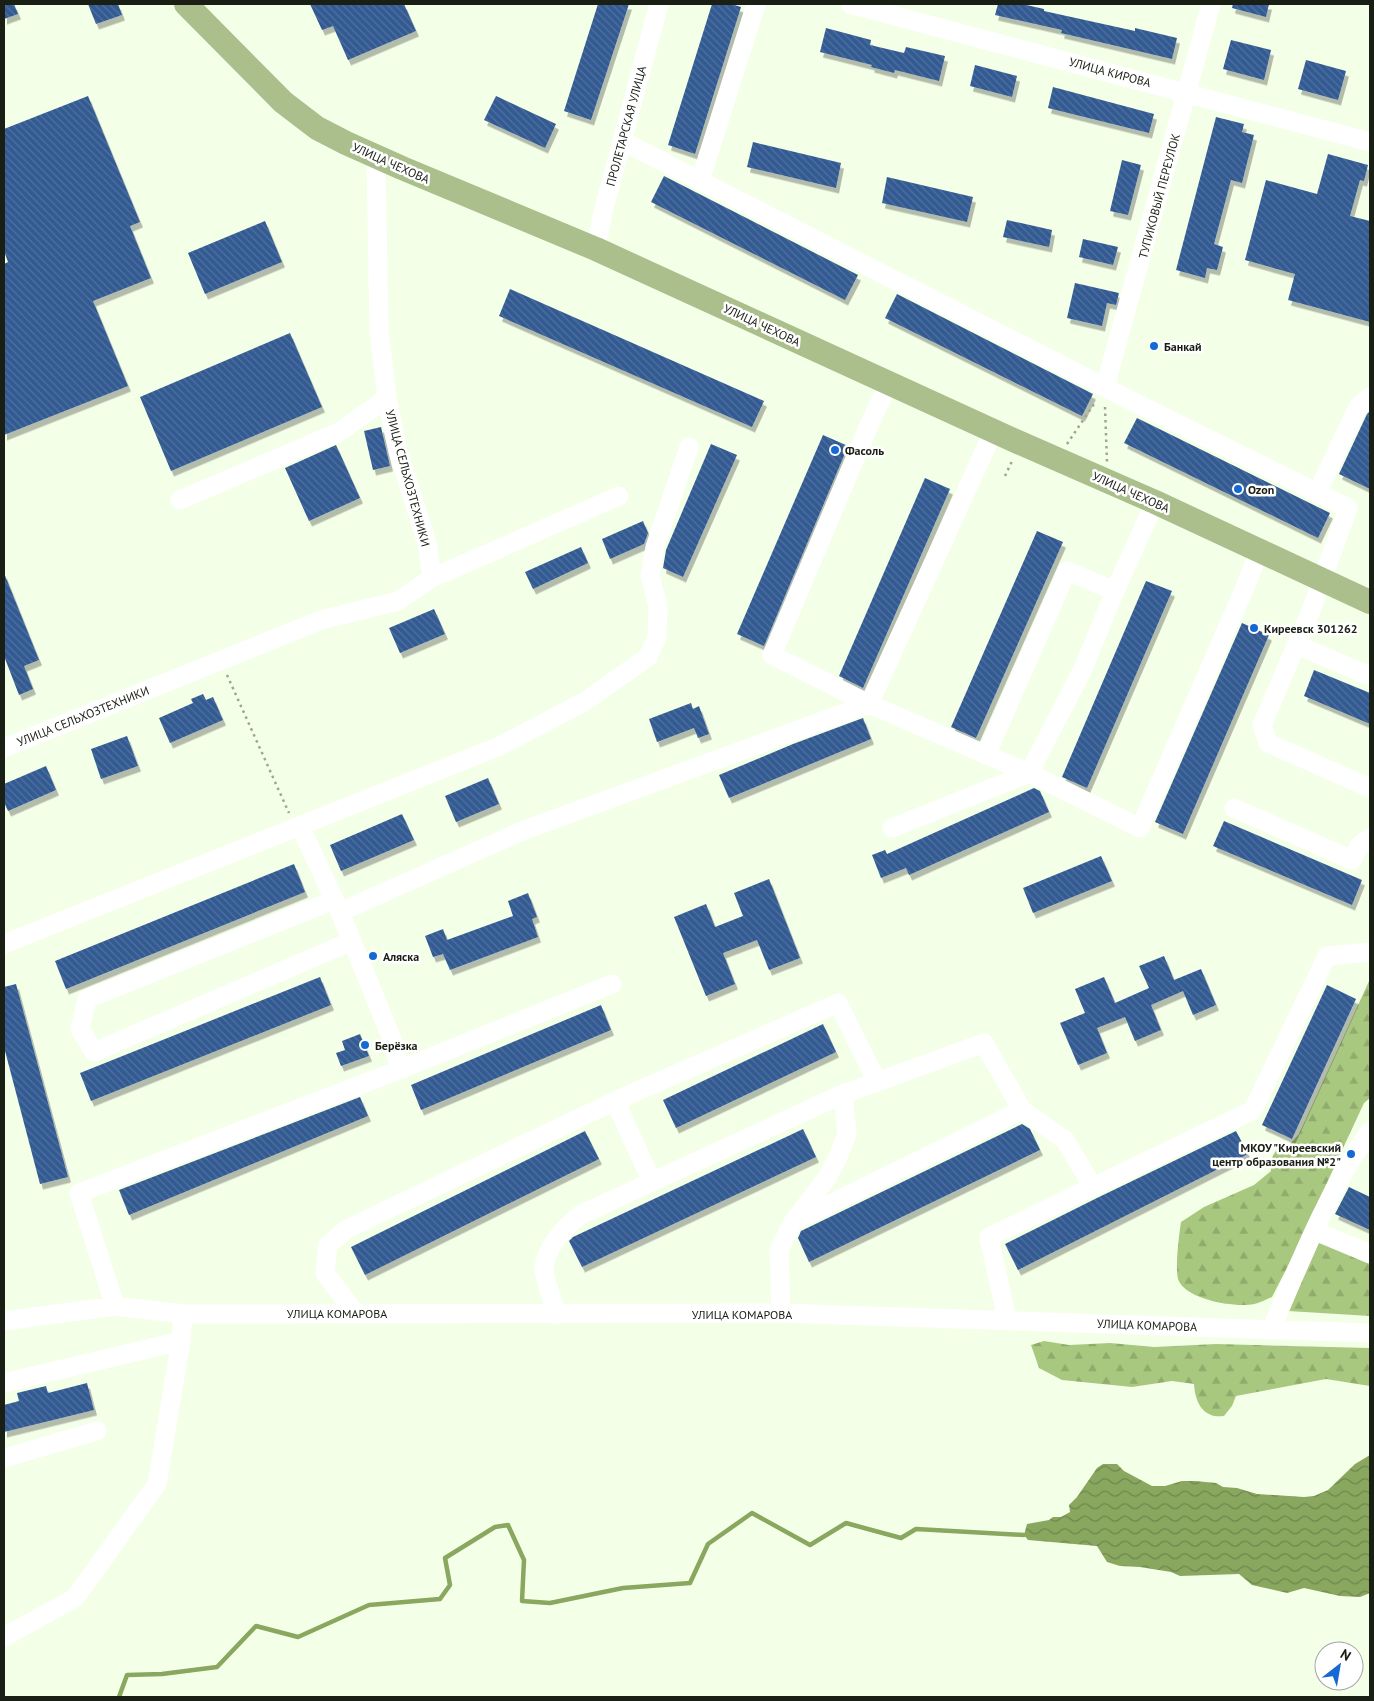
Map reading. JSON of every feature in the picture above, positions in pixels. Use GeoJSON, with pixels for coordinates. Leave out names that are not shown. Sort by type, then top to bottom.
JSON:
{"type":"FeatureCollection","features":[{"type":"Feature","properties":{"kind":"main road","name":"УЛИЦА ЧЕХОВА"},"geometry":{"type":"LineString","coordinates":[[186,4],[283,102],[317,128],[376,157],[596,249],[1155,502],[1370,602]]}},
{"type":"Feature","properties":{"kind":"street","name":"ПРОЛЕТАРСКАЯ УЛИЦА"},"geometry":{"type":"LineString","coordinates":[[596,249],[603,212],[659,4]]}},
{"type":"Feature","properties":{"kind":"street"},"geometry":{"type":"LineString","coordinates":[[700,181],[756,4]]}},
{"type":"Feature","properties":{"kind":"street","name":"УЛИЦА КИРОВА"},"geometry":{"type":"LineString","coordinates":[[850,4],[1370,142]]}},
{"type":"Feature","properties":{"kind":"street","name":"ТУПИКОВЫЙ ПЕРЕУЛОК"},"geometry":{"type":"LineString","coordinates":[[1105,387],[1211,4]]}},
{"type":"Feature","properties":{"kind":"street"},"geometry":{"type":"LineString","coordinates":[[622,141],[1105,387],[1348,508],[1297,645],[1262,725],[1268,743],[1370,788]]}},
{"type":"Feature","properties":{"kind":"street","name":"УЛИЦА СЕЛЬХОЗТЕХНИКИ"},"geometry":{"type":"LineString","coordinates":[[4,748],[321,620],[398,601],[432,578],[427,543],[398,451],[387,398],[379,331],[379,235],[376,157]]}},
{"type":"Feature","properties":{"kind":"street"},"geometry":{"type":"LineString","coordinates":[[889,383],[870,423],[772,655],[869,704],[1029,773],[1140,828],[1259,551]]}},
{"type":"Feature","properties":{"kind":"street"},"geometry":{"type":"LineString","coordinates":[[1317,493],[1358,407],[1370,397]]}},
{"type":"Feature","properties":{"kind":"street"},"geometry":{"type":"LineString","coordinates":[[180,500],[339,432],[387,398]]}},
{"type":"Feature","properties":{"kind":"street"},"geometry":{"type":"LineString","coordinates":[[352,941],[94,1052],[80,1029],[87,998],[337,906],[522,831],[869,704],[994,430]]}},
{"type":"Feature","properties":{"kind":"street"},"geometry":{"type":"LineString","coordinates":[[4,944],[500,746],[584,702],[648,657],[657,637],[658,606],[650,576],[655,548],[689,447]]}},
{"type":"Feature","properties":{"kind":"street"},"geometry":{"type":"LineString","coordinates":[[432,578],[619,496]]}},
{"type":"Feature","properties":{"kind":"street"},"geometry":{"type":"LineString","coordinates":[[892,828],[1029,773],[1082,670],[1155,502]]}},
{"type":"Feature","properties":{"kind":"street"},"geometry":{"type":"LineString","coordinates":[[986,755],[1067,571],[1115,591]]}},
{"type":"Feature","properties":{"kind":"street"},"geometry":{"type":"LineString","coordinates":[[1297,645],[1370,676]]}},
{"type":"Feature","properties":{"kind":"street"},"geometry":{"type":"LineString","coordinates":[[1234,808],[1352,860],[1359,846],[1370,838]]}},
{"type":"Feature","properties":{"kind":"street"},"geometry":{"type":"LineString","coordinates":[[298,827],[352,941],[394,1044],[399,1070]]}},
{"type":"Feature","properties":{"kind":"street"},"geometry":{"type":"LineString","coordinates":[[1008,1320],[989,1237],[1253,1110],[1327,956],[1370,952]]}},
{"type":"Feature","properties":{"kind":"street"},"geometry":{"type":"LineString","coordinates":[[114,1306],[78,1192],[399,1070],[612,984]]}},
{"type":"Feature","properties":{"kind":"street"},"geometry":{"type":"LineString","coordinates":[[356,1313],[325,1273],[328,1245],[347,1229],[614,1101],[838,1003],[877,1082]]}},
{"type":"Feature","properties":{"kind":"street"},"geometry":{"type":"LineString","coordinates":[[557,1315],[544,1269],[550,1249],[566,1226],[580,1214],[843,1094],[984,1043],[1022,1110],[1066,1140],[1093,1187]]}},
{"type":"Feature","properties":{"kind":"street"},"geometry":{"type":"LineString","coordinates":[[781,1314],[779,1250],[793,1222],[827,1178],[838,1157],[847,1134],[843,1094]]}},
{"type":"Feature","properties":{"kind":"street"},"geometry":{"type":"LineString","coordinates":[[614,1101],[652,1182]]}},
{"type":"Feature","properties":{"kind":"street"},"geometry":{"type":"LineString","coordinates":[[793,1222],[1022,1110]]}},
{"type":"Feature","properties":{"kind":"street"},"geometry":{"type":"LineString","coordinates":[[1270,1330],[1315,1231],[1349,1163],[1370,1131]]}},
{"type":"Feature","properties":{"kind":"street"},"geometry":{"type":"LineString","coordinates":[[1315,1231],[1370,1254]]}},
{"type":"Feature","properties":{"kind":"street","name":"УЛИЦА КОМАРОВА"},"geometry":{"type":"LineString","coordinates":[[4,1317],[114,1306],[183,1314],[781,1314],[1370,1333]]}},
{"type":"Feature","properties":{"kind":"street"},"geometry":{"type":"LineString","coordinates":[[4,1638],[75,1598],[157,1484],[181,1341],[183,1314]]}},
{"type":"Feature","properties":{"kind":"street"},"geometry":{"type":"LineString","coordinates":[[4,1383],[181,1341]]}},
{"type":"Feature","properties":{"kind":"street"},"geometry":{"type":"LineString","coordinates":[[4,1458],[97,1431]]}},
{"type":"Feature","properties":{"kind":"path"},"geometry":{"type":"LineString","coordinates":[[1064,447],[1105,387]]}},
{"type":"Feature","properties":{"kind":"path"},"geometry":{"type":"LineString","coordinates":[[1105,387],[1108,466]]}},
{"type":"Feature","properties":{"kind":"path"},"geometry":{"type":"LineString","coordinates":[[220,661],[298,827]]}},
{"type":"Feature","properties":{"kind":"green space"},"geometry":{"type":"Polygon","coordinates":[[[1370,979],[1370,1098],[1364,1103],[1272,1297],[1254,1304],[1236,1305],[1212,1301],[1190,1292],[1183,1286],[1177,1274],[1181,1222],[1204,1207],[1254,1185],[1271,1171],[1271,1161],[1274,1153],[1281,1147],[1290,1144],[1299,1134],[1370,979]]]}},
{"type":"Feature","properties":{"kind":"green space"},"geometry":{"type":"Polygon","coordinates":[[[1314,1241],[1343,1250],[1370,1264],[1370,1316],[1288,1311],[1314,1241]]]}},
{"type":"Feature","properties":{"kind":"green space"},"geometry":{"type":"Polygon","coordinates":[[[1044,1341],[1069,1345],[1110,1343],[1154,1347],[1216,1344],[1370,1348],[1370,1386],[1326,1379],[1236,1396],[1232,1406],[1224,1416],[1217,1416],[1206,1412],[1198,1403],[1194,1384],[1172,1381],[1132,1387],[1062,1380],[1039,1368],[1031,1345],[1044,1341]]]}},
{"type":"Feature","properties":{"kind":"water"},"geometry":{"type":"Polygon","coordinates":[[[1370,1455],[1370,1593],[1360,1597],[1340,1596],[1304,1588],[1287,1593],[1252,1585],[1239,1574],[1180,1576],[1171,1572],[1120,1566],[1107,1562],[1097,1546],[1028,1540],[1024,1535],[1027,1524],[1049,1520],[1053,1517],[1061,1517],[1070,1512],[1069,1505],[1077,1497],[1097,1468],[1103,1464],[1117,1464],[1124,1471],[1152,1486],[1165,1486],[1182,1481],[1195,1481],[1216,1483],[1223,1487],[1237,1488],[1257,1494],[1304,1497],[1314,1496],[1328,1490],[1355,1464],[1370,1455]]]}},
{"type":"Feature","properties":{"kind":"building"},"geometry":{"type":"Polygon","coordinates":[[[4,4],[14,4],[18,14],[4,19],[4,4]]]}},
{"type":"Feature","properties":{"kind":"building"},"geometry":{"type":"Polygon","coordinates":[[[88,4],[118,4],[122,15],[96,24],[88,4]]]}},
{"type":"Feature","properties":{"kind":"building"},"geometry":{"type":"Polygon","coordinates":[[[310,4],[404,4],[416,31],[348,60],[333,26],[322,30],[310,4]]]}},
{"type":"Feature","properties":{"kind":"building"},"geometry":{"type":"Polygon","coordinates":[[[598,4],[629,4],[591,120],[564,111],[598,4]]]}},
{"type":"Feature","properties":{"kind":"building"},"geometry":{"type":"Polygon","coordinates":[[[712,4],[731,4],[741,7],[695,154],[668,145],[712,4]]]}},
{"type":"Feature","properties":{"kind":"building"},"geometry":{"type":"Polygon","coordinates":[[[998,4],[1022,4],[1044,9],[1044,11],[1135,31],[1135,28],[1177,38],[1172,59],[1061,33],[1062,30],[995,15],[998,4]]]}},
{"type":"Feature","properties":{"kind":"building"},"geometry":{"type":"Polygon","coordinates":[[[1233,4],[1269,4],[1266,17],[1232,8],[1233,4]]]}},
{"type":"Feature","properties":{"kind":"building"},"geometry":{"type":"Polygon","coordinates":[[[826,28],[871,40],[870,45],[904,53],[906,47],[945,56],[939,81],[895,70],[894,73],[871,67],[872,65],[820,52],[826,28]]]}},
{"type":"Feature","properties":{"kind":"building"},"geometry":{"type":"Polygon","coordinates":[[[1231,40],[1271,50],[1264,80],[1223,69],[1231,40]]]}},
{"type":"Feature","properties":{"kind":"building"},"geometry":{"type":"Polygon","coordinates":[[[1306,60],[1346,71],[1338,100],[1298,89],[1306,60]]]}},
{"type":"Feature","properties":{"kind":"building"},"geometry":{"type":"Polygon","coordinates":[[[975,65],[1017,76],[1012,97],[970,86],[975,65]]]}},
{"type":"Feature","properties":{"kind":"building"},"geometry":{"type":"Polygon","coordinates":[[[1053,87],[1154,114],[1149,133],[1048,108],[1053,87]]]}},
{"type":"Feature","properties":{"kind":"building"},"geometry":{"type":"Polygon","coordinates":[[[88,96],[140,222],[130,226],[151,278],[93,301],[128,386],[4,435],[4,264],[8,262],[4,251],[4,129],[88,96]]]}},
{"type":"Feature","properties":{"kind":"building"},"geometry":{"type":"Polygon","coordinates":[[[496,96],[556,124],[545,148],[484,120],[496,96]]]}},
{"type":"Feature","properties":{"kind":"building"},"geometry":{"type":"Polygon","coordinates":[[[1216,117],[1244,124],[1242,132],[1254,135],[1242,183],[1231,180],[1214,244],[1223,247],[1217,270],[1207,268],[1205,278],[1176,270],[1216,117]]]}},
{"type":"Feature","properties":{"kind":"building"},"geometry":{"type":"Polygon","coordinates":[[[753,142],[841,163],[836,188],[747,167],[753,142]]]}},
{"type":"Feature","properties":{"kind":"building"},"geometry":{"type":"Polygon","coordinates":[[[1328,154],[1368,165],[1364,181],[1360,180],[1350,216],[1370,221],[1370,322],[1288,300],[1295,274],[1245,260],[1266,180],[1317,194],[1328,154]]]}},
{"type":"Feature","properties":{"kind":"building"},"geometry":{"type":"Polygon","coordinates":[[[1122,160],[1141,165],[1128,215],[1110,211],[1122,160]]]}},
{"type":"Feature","properties":{"kind":"building"},"geometry":{"type":"Polygon","coordinates":[[[664,176],[858,275],[845,300],[651,202],[664,176]]]}},
{"type":"Feature","properties":{"kind":"building"},"geometry":{"type":"Polygon","coordinates":[[[887,177],[973,197],[967,222],[882,203],[887,177]]]}},
{"type":"Feature","properties":{"kind":"building"},"geometry":{"type":"Polygon","coordinates":[[[1007,220],[1052,230],[1049,247],[1003,237],[1007,220]]]}},
{"type":"Feature","properties":{"kind":"building"},"geometry":{"type":"Polygon","coordinates":[[[265,221],[282,262],[205,294],[188,253],[265,221]]]}},
{"type":"Feature","properties":{"kind":"building"},"geometry":{"type":"Polygon","coordinates":[[[1083,239],[1118,247],[1113,265],[1079,257],[1083,239]]]}},
{"type":"Feature","properties":{"kind":"building"},"geometry":{"type":"Polygon","coordinates":[[[1075,283],[1119,293],[1116,305],[1107,303],[1102,326],[1067,318],[1075,283]]]}},
{"type":"Feature","properties":{"kind":"building"},"geometry":{"type":"Polygon","coordinates":[[[510,289],[764,401],[752,427],[499,316],[510,289]]]}},
{"type":"Feature","properties":{"kind":"building"},"geometry":{"type":"Polygon","coordinates":[[[897,294],[1093,394],[1082,416],[885,318],[897,294]]]}},
{"type":"Feature","properties":{"kind":"building"},"geometry":{"type":"Polygon","coordinates":[[[290,333],[322,407],[171,471],[140,397],[290,333]]]}},
{"type":"Feature","properties":{"kind":"building"},"geometry":{"type":"Polygon","coordinates":[[[1370,411],[1370,489],[1339,474],[1370,411]]]}},
{"type":"Feature","properties":{"kind":"building"},"geometry":{"type":"Polygon","coordinates":[[[1137,418],[1330,513],[1318,538],[1124,443],[1137,418]]]}},
{"type":"Feature","properties":{"kind":"building"},"geometry":{"type":"Polygon","coordinates":[[[381,427],[390,466],[373,470],[364,431],[381,427]]]}},
{"type":"Feature","properties":{"kind":"building"},"geometry":{"type":"Polygon","coordinates":[[[823,435],[848,446],[764,646],[737,634],[823,435]]]}},
{"type":"Feature","properties":{"kind":"building"},"geometry":{"type":"Polygon","coordinates":[[[711,444],[737,455],[683,577],[663,568],[666,550],[711,444]]]}},
{"type":"Feature","properties":{"kind":"building"},"geometry":{"type":"Polygon","coordinates":[[[336,445],[360,498],[309,521],[285,468],[336,445]]]}},
{"type":"Feature","properties":{"kind":"building"},"geometry":{"type":"Polygon","coordinates":[[[925,478],[950,489],[863,688],[839,676],[925,478]]]}},
{"type":"Feature","properties":{"kind":"building"},"geometry":{"type":"Polygon","coordinates":[[[643,521],[648,533],[644,544],[610,559],[602,539],[643,521]]]}},
{"type":"Feature","properties":{"kind":"building"},"geometry":{"type":"Polygon","coordinates":[[[1037,531],[1063,542],[976,738],[951,727],[1037,531]]]}},
{"type":"Feature","properties":{"kind":"building"},"geometry":{"type":"Polygon","coordinates":[[[581,547],[588,563],[533,589],[525,572],[581,547]]]}},
{"type":"Feature","properties":{"kind":"building"},"geometry":{"type":"Polygon","coordinates":[[[4,573],[39,660],[24,666],[33,689],[19,695],[4,656],[4,573]]]}},
{"type":"Feature","properties":{"kind":"building"},"geometry":{"type":"Polygon","coordinates":[[[1146,581],[1172,591],[1087,788],[1062,777],[1146,581]]]}},
{"type":"Feature","properties":{"kind":"building"},"geometry":{"type":"Polygon","coordinates":[[[434,609],[445,634],[400,653],[389,628],[434,609]]]}},
{"type":"Feature","properties":{"kind":"building"},"geometry":{"type":"Polygon","coordinates":[[[1242,623],[1269,635],[1183,834],[1155,822],[1242,623]]]}},
{"type":"Feature","properties":{"kind":"building"},"geometry":{"type":"Polygon","coordinates":[[[1314,670],[1370,693],[1370,724],[1304,696],[1314,670]]]}},
{"type":"Feature","properties":{"kind":"building"},"geometry":{"type":"Polygon","coordinates":[[[203,694],[206,700],[213,697],[223,720],[170,743],[159,718],[193,703],[191,699],[203,694]]]}},
{"type":"Feature","properties":{"kind":"building"},"geometry":{"type":"Polygon","coordinates":[[[691,703],[693,709],[699,706],[709,734],[698,738],[694,728],[657,742],[649,719],[691,703]]]}},
{"type":"Feature","properties":{"kind":"building"},"geometry":{"type":"Polygon","coordinates":[[[863,718],[871,739],[729,798],[719,775],[793,744],[863,718]]]}},
{"type":"Feature","properties":{"kind":"building"},"geometry":{"type":"Polygon","coordinates":[[[127,736],[138,766],[101,779],[91,749],[127,736]]]}},
{"type":"Feature","properties":{"kind":"building"},"geometry":{"type":"Polygon","coordinates":[[[46,766],[56,790],[8,811],[4,802],[4,784],[46,766]]]}},
{"type":"Feature","properties":{"kind":"building"},"geometry":{"type":"Polygon","coordinates":[[[488,778],[499,804],[456,822],[445,796],[488,778]]]}},
{"type":"Feature","properties":{"kind":"building"},"geometry":{"type":"Polygon","coordinates":[[[1034,788],[1040,791],[1049,812],[909,875],[906,868],[881,878],[872,855],[885,850],[887,854],[1034,788]]]}},
{"type":"Feature","properties":{"kind":"building"},"geometry":{"type":"Polygon","coordinates":[[[402,814],[414,840],[341,871],[330,845],[402,814]]]}},
{"type":"Feature","properties":{"kind":"building"},"geometry":{"type":"Polygon","coordinates":[[[1224,821],[1362,880],[1352,905],[1213,846],[1224,821]]]}},
{"type":"Feature","properties":{"kind":"building"},"geometry":{"type":"Polygon","coordinates":[[[1101,856],[1112,881],[1033,913],[1023,888],[1101,856]]]}},
{"type":"Feature","properties":{"kind":"building"},"geometry":{"type":"Polygon","coordinates":[[[294,864],[305,892],[66,989],[55,961],[294,864]]]}},
{"type":"Feature","properties":{"kind":"building"},"geometry":{"type":"Polygon","coordinates":[[[769,879],[800,958],[769,970],[757,940],[723,953],[735,984],[706,996],[674,917],[706,904],[715,927],[743,916],[734,893],[769,879]]]}},
{"type":"Feature","properties":{"kind":"building"},"geometry":{"type":"Polygon","coordinates":[[[528,893],[537,917],[532,919],[538,937],[450,970],[443,954],[433,957],[425,936],[443,929],[447,940],[513,916],[508,901],[528,893]]]}},
{"type":"Feature","properties":{"kind":"building"},"geometry":{"type":"Polygon","coordinates":[[[1164,956],[1174,980],[1201,969],[1216,1005],[1193,1015],[1183,991],[1151,1005],[1161,1030],[1135,1041],[1125,1017],[1097,1028],[1107,1053],[1078,1065],[1060,1023],[1085,1013],[1075,989],[1104,977],[1115,1003],[1149,988],[1139,966],[1164,956]]]}},
{"type":"Feature","properties":{"kind":"building"},"geometry":{"type":"Polygon","coordinates":[[[320,977],[331,1005],[91,1101],[80,1073],[320,977]]]}},
{"type":"Feature","properties":{"kind":"building"},"geometry":{"type":"Polygon","coordinates":[[[16,984],[68,1177],[40,1184],[4,1047],[4,987],[16,984]]]}},
{"type":"Feature","properties":{"kind":"building"},"geometry":{"type":"Polygon","coordinates":[[[1327,985],[1356,999],[1292,1139],[1262,1125],[1327,985]]]}},
{"type":"Feature","properties":{"kind":"building"},"geometry":{"type":"Polygon","coordinates":[[[601,1005],[611,1030],[421,1110],[411,1085],[601,1005]]]}},
{"type":"Feature","properties":{"kind":"building"},"geometry":{"type":"Polygon","coordinates":[[[823,1024],[836,1052],[676,1128],[663,1100],[823,1024]]]}},
{"type":"Feature","properties":{"kind":"building"},"geometry":{"type":"Polygon","coordinates":[[[360,1034],[369,1056],[341,1066],[336,1053],[345,1050],[342,1041],[360,1034]]]}},
{"type":"Feature","properties":{"kind":"building"},"geometry":{"type":"Polygon","coordinates":[[[360,1097],[368,1116],[129,1215],[119,1190],[360,1097]]]}},
{"type":"Feature","properties":{"kind":"building"},"geometry":{"type":"Polygon","coordinates":[[[1022,1124],[1030,1129],[1040,1150],[809,1262],[798,1238],[801,1231],[1022,1124]]]}},
{"type":"Feature","properties":{"kind":"building"},"geometry":{"type":"Polygon","coordinates":[[[803,1129],[816,1157],[582,1267],[569,1241],[573,1237],[803,1129]]]}},
{"type":"Feature","properties":{"kind":"building"},"geometry":{"type":"Polygon","coordinates":[[[585,1131],[599,1159],[365,1275],[351,1247],[585,1131]]]}},
{"type":"Feature","properties":{"kind":"building"},"geometry":{"type":"Polygon","coordinates":[[[1236,1131],[1248,1154],[1018,1270],[1005,1244],[1236,1131]]]}},
{"type":"Feature","properties":{"kind":"building"},"geometry":{"type":"Polygon","coordinates":[[[1349,1187],[1370,1197],[1370,1230],[1335,1214],[1349,1187]]]}},
{"type":"Feature","properties":{"kind":"building"},"geometry":{"type":"Polygon","coordinates":[[[87,1383],[94,1410],[4,1432],[4,1405],[19,1401],[17,1393],[46,1386],[48,1393],[87,1383]]]}},
{"type":"Feature","properties":{"kind":"waterway"},"geometry":{"type":"LineString","coordinates":[[119,1697],[127,1675],[162,1674],[217,1667],[256,1626],[298,1637],[369,1605],[440,1599],[450,1585],[445,1558],[495,1527],[508,1525],[524,1560],[522,1601],[550,1603],[623,1588],[690,1583],[708,1544],[752,1513],[810,1545],[846,1523],[901,1538],[916,1529],[1024,1535]]}},
{"type":"Feature","properties":{"kind":"place","name":"Банкай"},"geometry":{"type":"Point","coordinates":[1154,346]}},
{"type":"Feature","properties":{"kind":"place","name":"Фасоль"},"geometry":{"type":"Point","coordinates":[835,450]}},
{"type":"Feature","properties":{"kind":"place","name":"Ozon"},"geometry":{"type":"Point","coordinates":[1238,489]}},
{"type":"Feature","properties":{"kind":"place","name":"Киреевск 301262"},"geometry":{"type":"Point","coordinates":[1254,628]}},
{"type":"Feature","properties":{"kind":"place","name":"Аляска"},"geometry":{"type":"Point","coordinates":[373,956]}},
{"type":"Feature","properties":{"kind":"place","name":"Берёзка"},"geometry":{"type":"Point","coordinates":[365,1045]}},
{"type":"Feature","properties":{"kind":"place","name":"МКОУ \"Киреевский центр образования №2\""},"geometry":{"type":"Point","coordinates":[1351,1154]}}]}
